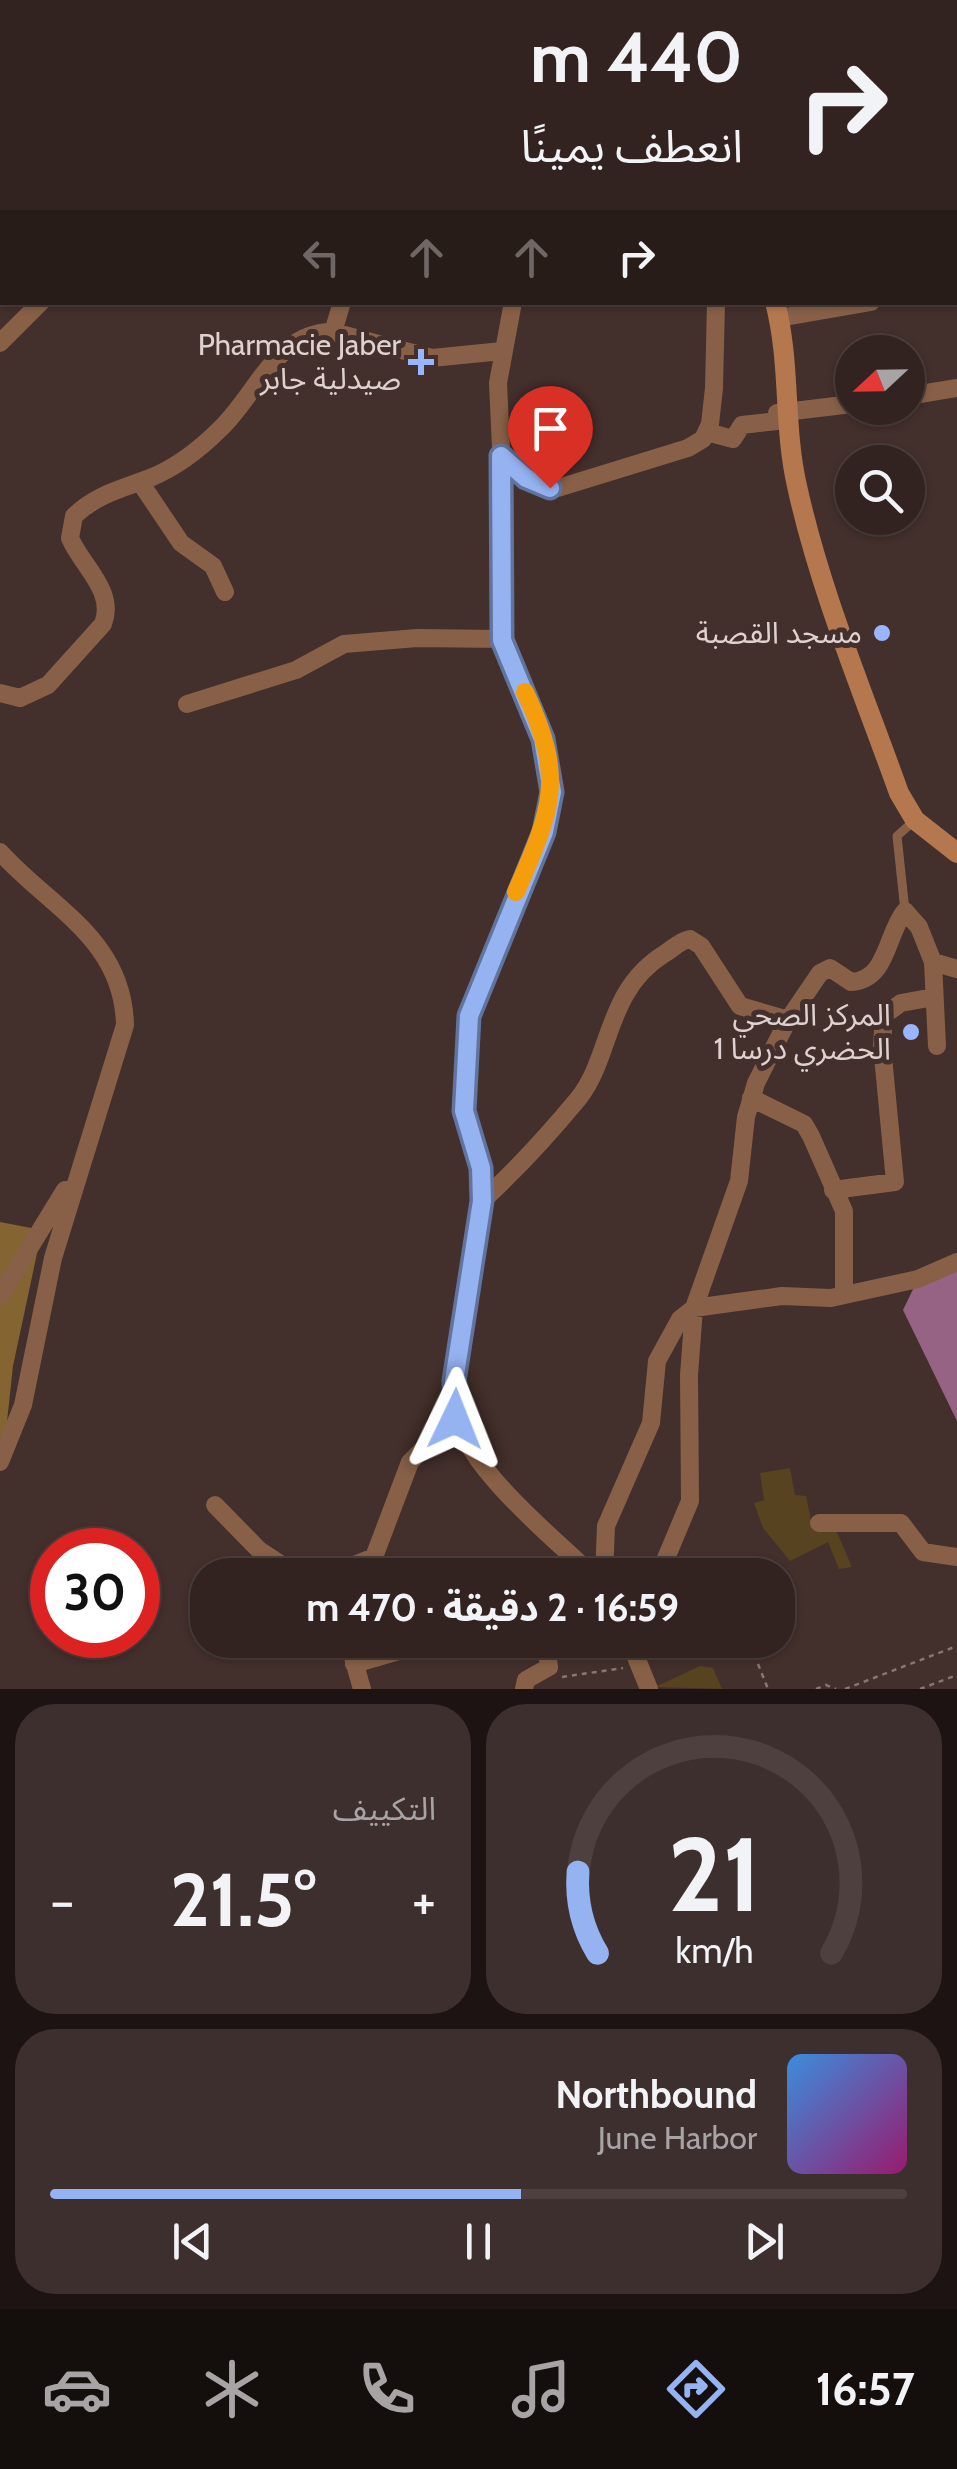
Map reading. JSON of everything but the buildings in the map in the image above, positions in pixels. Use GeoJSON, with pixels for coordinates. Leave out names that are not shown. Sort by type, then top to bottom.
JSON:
{"type":"FeatureCollection","features":[{"type":"Feature","properties":{"kind":"street"},"geometry":{"type":"LineString","coordinates":[[0,343],[38,305]]}},
{"type":"Feature","properties":{"kind":"street"},"geometry":{"type":"LineString","coordinates":[[333,332],[341,305]]}},
{"type":"Feature","properties":{"kind":"street"},"geometry":{"type":"LineString","coordinates":[[512,305],[498,383],[502,640],[543,739],[552,792],[544,832],[469,1016],[464,1111],[481,1168],[482,1201],[454,1381],[455,1419],[462,1434],[508,1492],[573,1558]]}},
{"type":"Feature","properties":{"kind":"street"},"geometry":{"type":"LineString","coordinates":[[501,456],[536,485],[558,488],[696,446],[708,432],[714,388],[716,305]]}},
{"type":"Feature","properties":{"kind":"street"},"geometry":{"type":"LineString","coordinates":[[836,305],[777,310],[789,371],[796,482],[813,548],[899,793],[915,820],[957,853]]}},
{"type":"Feature","properties":{"kind":"street"},"geometry":{"type":"LineString","coordinates":[[0,692],[20,698],[48,685],[103,624],[107,615],[100,587],[74,548],[70,528],[86,504],[178,463],[220,430],[292,344],[316,332],[333,332],[432,358],[502,350]]}},
{"type":"Feature","properties":{"kind":"street"},"geometry":{"type":"LineString","coordinates":[[925,393],[957,388]]}},
{"type":"Feature","properties":{"kind":"street"},"geometry":{"type":"LineString","coordinates":[[708,432],[733,439],[745,424],[777,421],[777,413],[835,406]]}},
{"type":"Feature","properties":{"kind":"street"},"geometry":{"type":"LineString","coordinates":[[140,482],[180,543],[213,566],[225,592]]}},
{"type":"Feature","properties":{"kind":"street"},"geometry":{"type":"LineString","coordinates":[[187,704],[296,670],[344,644],[417,638],[502,640]]}},
{"type":"Feature","properties":{"kind":"street"},"geometry":{"type":"LineString","coordinates":[[0,852],[97,944],[111,962],[124,998],[121,1044],[78,1170],[45,1292],[23,1405],[0,1462]]}},
{"type":"Feature","properties":{"kind":"street"},"geometry":{"type":"LineString","coordinates":[[666,1558],[690,1502],[689,1393],[694,1308],[739,1181],[751,1098],[788,1020],[826,968],[851,982],[874,973],[905,910],[919,926],[933,962],[937,1046]]}},
{"type":"Feature","properties":{"kind":"street"},"geometry":{"type":"LineString","coordinates":[[482,1201],[518,1168],[548,1127],[577,1100],[612,1016],[647,966],[680,942],[690,940],[700,946],[740,1006],[788,1020]]}},
{"type":"Feature","properties":{"kind":"street"},"geometry":{"type":"LineString","coordinates":[[933,962],[957,969]]}},
{"type":"Feature","properties":{"kind":"street"},"geometry":{"type":"LineString","coordinates":[[833,1190],[894,1182],[882,1046],[884,1015],[900,1003],[934,997]]}},
{"type":"Feature","properties":{"kind":"street"},"geometry":{"type":"LineString","coordinates":[[751,1098],[804,1124],[845,1221],[844,1294]]}},
{"type":"Feature","properties":{"kind":"street"},"geometry":{"type":"LineString","coordinates":[[0,1296],[78,1170]]}},
{"type":"Feature","properties":{"kind":"street"},"geometry":{"type":"LineString","coordinates":[[605,1558],[606,1526],[651,1424],[657,1361],[673,1327],[694,1308],[782,1296],[812,1299],[844,1294],[918,1279],[957,1262]]}},
{"type":"Feature","properties":{"kind":"street"},"geometry":{"type":"LineString","coordinates":[[369,1558],[380,1548],[391,1508],[417,1453],[462,1434]]}},
{"type":"Feature","properties":{"kind":"street"},"geometry":{"type":"LineString","coordinates":[[215,1505],[272,1558]]}},
{"type":"Feature","properties":{"kind":"street"},"geometry":{"type":"LineString","coordinates":[[819,1524],[901,1523],[923,1552],[957,1557]]}},
{"type":"Feature","properties":{"kind":"street"},"geometry":{"type":"LineString","coordinates":[[568,1553],[568,1558]]}},
{"type":"Feature","properties":{"kind":"street"},"geometry":{"type":"LineString","coordinates":[[352,1658],[362,1689]]}},
{"type":"Feature","properties":{"kind":"street"},"geometry":{"type":"LineString","coordinates":[[354,1664],[374,1658]]}},
{"type":"Feature","properties":{"kind":"street"},"geometry":{"type":"LineString","coordinates":[[524,1689],[528,1678],[549,1667],[548,1658]]}},
{"type":"Feature","properties":{"kind":"street"},"geometry":{"type":"LineString","coordinates":[[636,1658],[648,1689]]}},
{"type":"Feature","properties":{"kind":"lane"},"geometry":{"type":"LineString","coordinates":[[905,910],[897,836],[915,820]]}},
{"type":"Feature","properties":{"kind":"path"},"geometry":{"type":"LineString","coordinates":[[845,1689],[956,1648]]}},
{"type":"Feature","properties":{"kind":"path"},"geometry":{"type":"LineString","coordinates":[[555,1678],[639,1664]]}},
{"type":"Feature","properties":{"kind":"path"},"geometry":{"type":"LineString","coordinates":[[758,1664],[768,1689]]}},
{"type":"Feature","properties":{"kind":"path"},"geometry":{"type":"LineString","coordinates":[[920,1689],[957,1675]]}},
{"type":"Feature","properties":{"kind":"path"},"geometry":{"type":"LineString","coordinates":[[816,1689],[826,1685],[836,1689]]}},
{"type":"Feature","properties":{"kind":"shaded area"},"geometry":{"type":"Polygon","coordinates":[[[0,1222],[42,1230],[13,1366],[6,1431],[0,1438],[0,1222]]]}},
{"type":"Feature","properties":{"kind":"shaded area"},"geometry":{"type":"Polygon","coordinates":[[[957,1258],[957,1421],[903,1310],[918,1279],[957,1258]]]}},
{"type":"Feature","properties":{"kind":"shaded area"},"geometry":{"type":"Polygon","coordinates":[[[790,1468],[795,1495],[806,1496],[811,1520],[836,1530],[852,1567],[839,1569],[828,1542],[795,1558],[788,1558],[763,1528],[754,1503],[764,1500],[760,1473],[790,1468]]]}},
{"type":"Feature","properties":{"kind":"shaded area"},"geometry":{"type":"Polygon","coordinates":[[[700,1666],[713,1668],[722,1689],[655,1687],[700,1666]]]}},
{"type":"Feature","properties":{"kind":"slow traffic"},"geometry":{"type":"LineString","coordinates":[[516,892],[544,832],[552,792],[543,739],[525,692]]}},
{"type":"Feature","properties":{"kind":"place","name":"Pharmacie Jaber صيدلية جابر"},"geometry":{"type":"Point","coordinates":[421,362]}},
{"type":"Feature","properties":{"kind":"place","name":"مسجد القصبة"},"geometry":{"type":"Point","coordinates":[882,633]}},
{"type":"Feature","properties":{"kind":"place","name":"المركز الصحي الحضري درسا 1"},"geometry":{"type":"Point","coordinates":[911,1032]}},
{"type":"Feature","properties":{"kind":"route"},"geometry":{"type":"LineString","coordinates":[[455,1419],[454,1381],[482,1201],[481,1168],[464,1111],[469,1016],[512,902],[544,832],[552,792],[543,739],[502,640],[500,612],[505,563],[501,456],[536,485],[550,488]]}}]}
